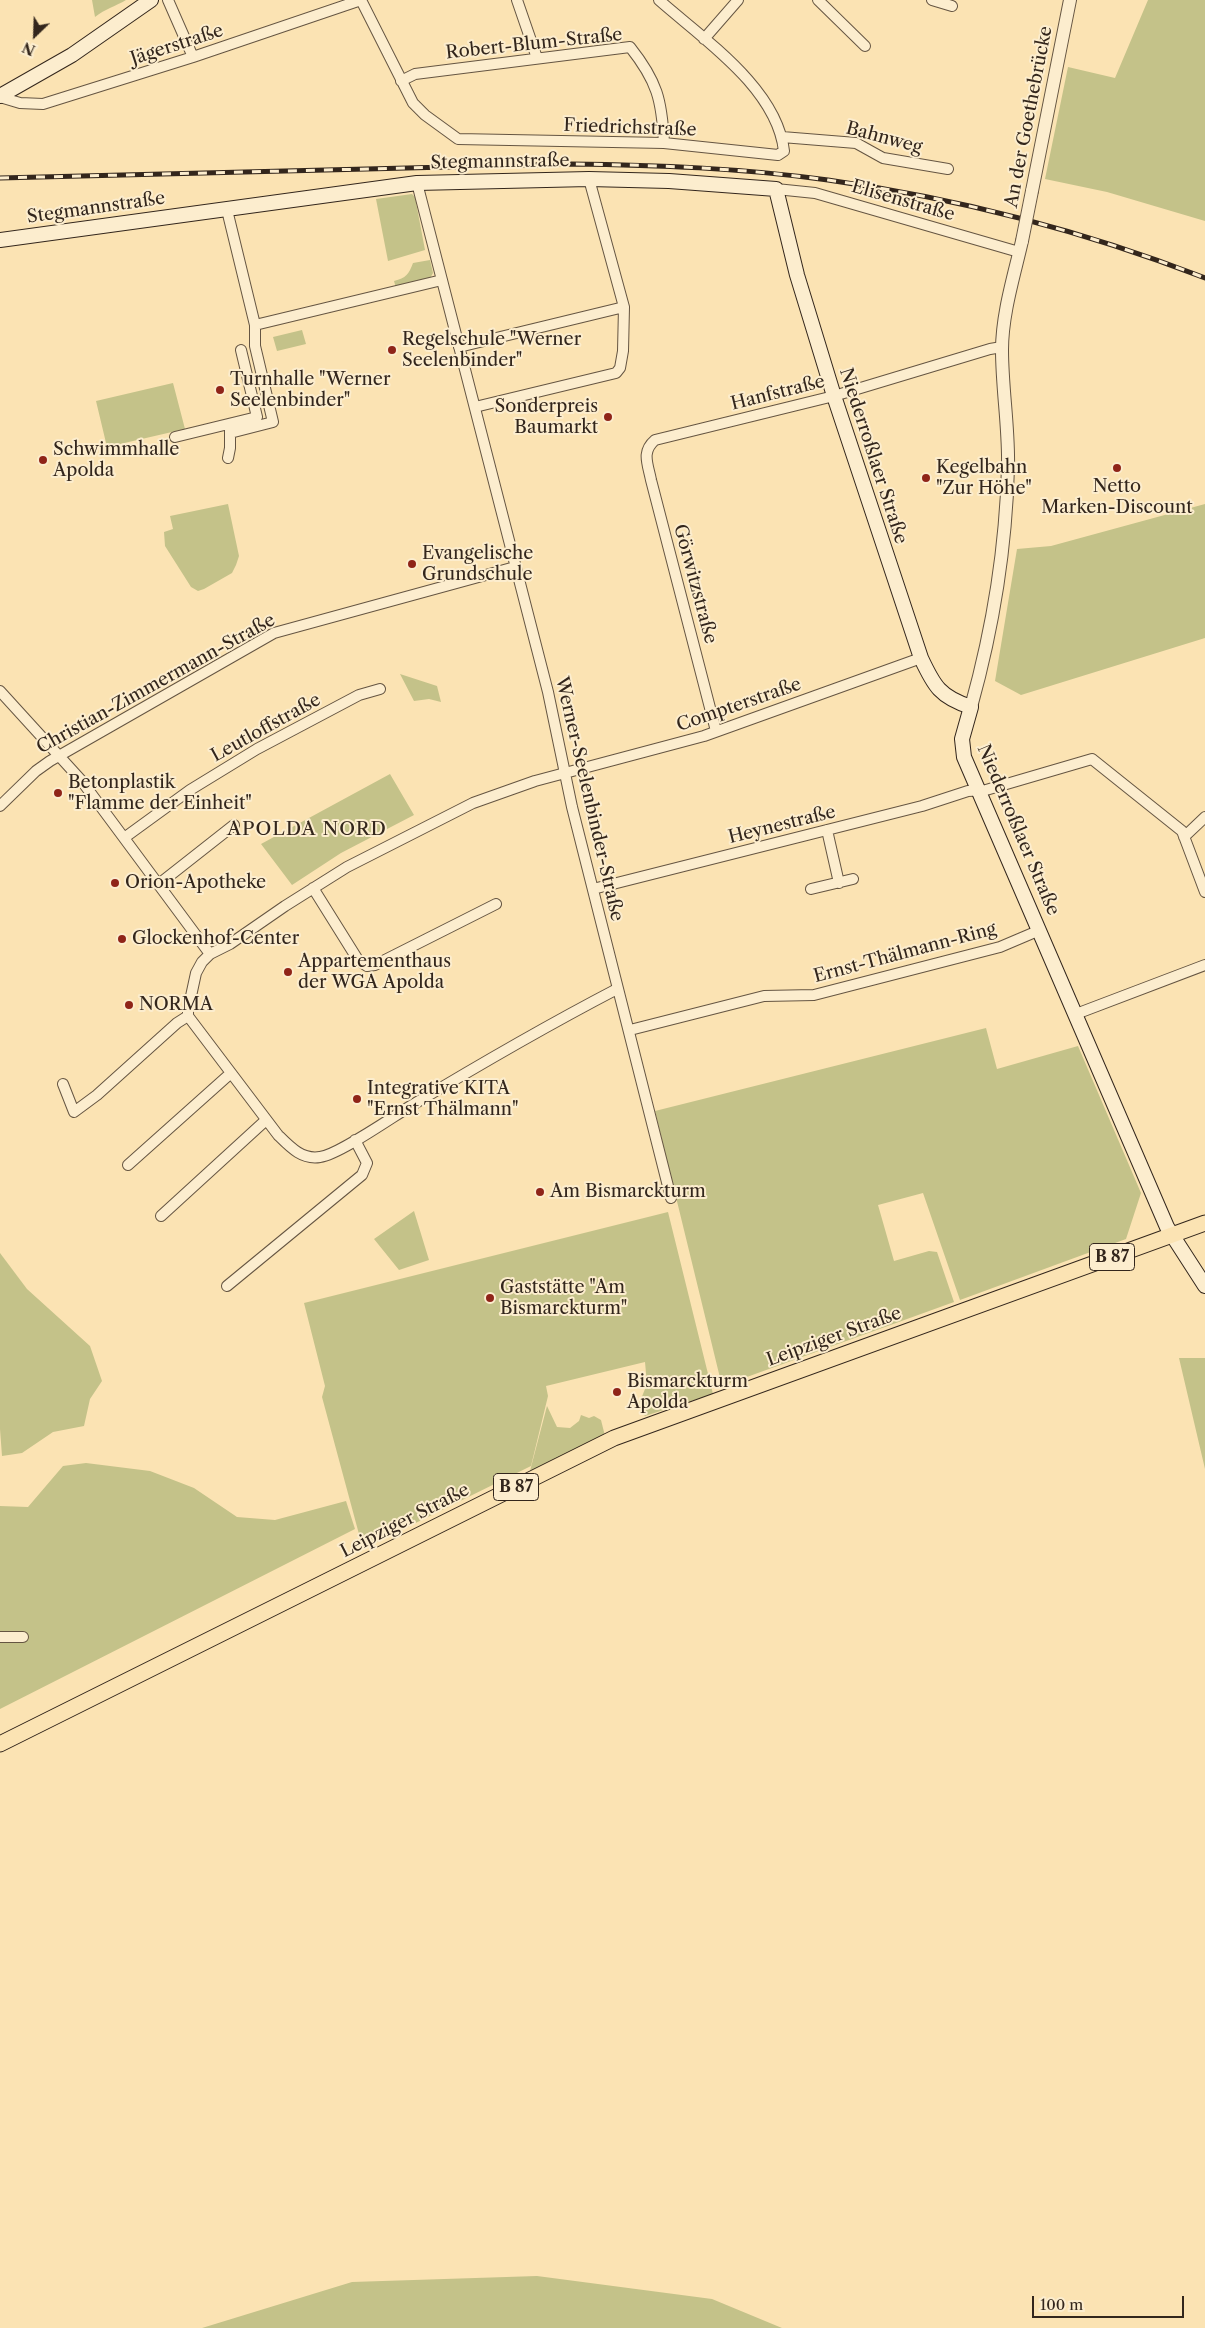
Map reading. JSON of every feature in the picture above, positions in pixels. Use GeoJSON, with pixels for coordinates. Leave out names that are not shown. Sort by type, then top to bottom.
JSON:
{"type":"FeatureCollection","features":[{"type":"Feature","properties":{"kind":"main road"},"geometry":{"type":"LineString","coordinates":[[0,96],[72,54],[151,0]]}},
{"type":"Feature","properties":{"kind":"main road","name":"Stegmannstraße"},"geometry":{"type":"LineString","coordinates":[[0,240],[417,183],[589,179],[669,181],[776,189]]}},
{"type":"Feature","properties":{"kind":"main road","name":"Niederroßlaer Straße"},"geometry":{"type":"LineString","coordinates":[[776,189],[797,275],[834,396],[921,658],[938,690],[952,700],[971,707],[962,748],[978,790],[1172,1235],[1205,1286]]}},
{"type":"Feature","properties":{"kind":"main road","name":"Leipziger Straße"},"geometry":{"type":"LineString","coordinates":[[0,1744],[614,1438],[1205,1223]]}},
{"type":"Feature","properties":{"kind":"street"},"geometry":{"type":"LineString","coordinates":[[168,0],[193,58]]}},
{"type":"Feature","properties":{"kind":"street","name":"Jägerstraße"},"geometry":{"type":"LineString","coordinates":[[0,96],[20,103],[43,104],[193,58],[361,0]]}},
{"type":"Feature","properties":{"kind":"street"},"geometry":{"type":"LineString","coordinates":[[361,0],[401,81]]}},
{"type":"Feature","properties":{"kind":"street"},"geometry":{"type":"LineString","coordinates":[[517,0],[537,58]]}},
{"type":"Feature","properties":{"kind":"street"},"geometry":{"type":"LineString","coordinates":[[659,0],[738,70],[759,94],[771,112],[782,137]]}},
{"type":"Feature","properties":{"kind":"street"},"geometry":{"type":"LineString","coordinates":[[704,39],[738,0]]}},
{"type":"Feature","properties":{"kind":"street"},"geometry":{"type":"LineString","coordinates":[[818,0],[865,46]]}},
{"type":"Feature","properties":{"kind":"street"},"geometry":{"type":"LineString","coordinates":[[932,0],[952,6]]}},
{"type":"Feature","properties":{"kind":"street","name":"An der Goethebrücke"},"geometry":{"type":"LineString","coordinates":[[971,707],[994,612],[1004,533],[1008,431],[1002,348],[1020,247],[1070,0]]}},
{"type":"Feature","properties":{"kind":"street","name":"Robert-Blum-Straße"},"geometry":{"type":"LineString","coordinates":[[401,81],[415,74],[630,47],[646,66],[662,104],[664,143]]}},
{"type":"Feature","properties":{"kind":"street","name":"Friedrichstraße"},"geometry":{"type":"LineString","coordinates":[[401,81],[413,103],[425,115],[458,139],[664,143],[778,155],[784,151],[782,137]]}},
{"type":"Feature","properties":{"kind":"street","name":"Bahnweg"},"geometry":{"type":"LineString","coordinates":[[782,137],[856,143],[884,158],[948,170]]}},
{"type":"Feature","properties":{"kind":"street"},"geometry":{"type":"LineString","coordinates":[[475,407],[616,373],[620,368],[623,351],[624,306],[589,179]]}},
{"type":"Feature","properties":{"kind":"street","name":"Werner-Seelenbinder-Straße"},"geometry":{"type":"LineString","coordinates":[[417,183],[548,692],[592,889],[617,989],[630,1030],[671,1198]]}},
{"type":"Feature","properties":{"kind":"street","name":"Elisenstraße"},"geometry":{"type":"LineString","coordinates":[[776,189],[815,193],[1020,247]]}},
{"type":"Feature","properties":{"kind":"street"},"geometry":{"type":"LineString","coordinates":[[175,437],[274,422],[255,346],[255,325],[227,210]]}},
{"type":"Feature","properties":{"kind":"street"},"geometry":{"type":"LineString","coordinates":[[255,325],[442,280]]}},
{"type":"Feature","properties":{"kind":"street"},"geometry":{"type":"LineString","coordinates":[[459,347],[624,306]]}},
{"type":"Feature","properties":{"kind":"street","name":"Hanfstraße"},"geometry":{"type":"LineString","coordinates":[[648,446],[655,440],[834,396],[990,349],[1002,348]]}},
{"type":"Feature","properties":{"kind":"street"},"geometry":{"type":"LineString","coordinates":[[230,428],[257,417],[241,350]]}},
{"type":"Feature","properties":{"kind":"street"},"geometry":{"type":"LineString","coordinates":[[228,458],[230,428]]}},
{"type":"Feature","properties":{"kind":"street","name":"Görwitzstraße"},"geometry":{"type":"LineString","coordinates":[[648,446],[646,452],[651,480],[716,730]]}},
{"type":"Feature","properties":{"kind":"street","name":"Christian-Zimmermann-Straße"},"geometry":{"type":"LineString","coordinates":[[0,806],[36,771],[60,755],[274,633],[515,567]]}},
{"type":"Feature","properties":{"kind":"street","name":"Compterstraße"},"geometry":{"type":"LineString","coordinates":[[565,773],[704,736],[716,730],[921,658]]}},
{"type":"Feature","properties":{"kind":"street","name":"Leutloffstraße"},"geometry":{"type":"LineString","coordinates":[[124,838],[190,790],[260,748],[359,695],[380,689]]}},
{"type":"Feature","properties":{"kind":"street"},"geometry":{"type":"LineString","coordinates":[[0,691],[81,780],[210,954]]}},
{"type":"Feature","properties":{"kind":"street","name":"Heynestraße"},"geometry":{"type":"LineString","coordinates":[[592,889],[922,806],[968,790],[986,790],[1092,759],[1182,832],[1184,837]]}},
{"type":"Feature","properties":{"kind":"street"},"geometry":{"type":"LineString","coordinates":[[565,773],[505,790],[473,803],[399,840],[314,888],[244,935],[210,954],[202,962],[196,973],[188,1016],[266,1120],[291,1148],[302,1155],[321,1157],[355,1140],[511,1045],[617,989]]}},
{"type":"Feature","properties":{"kind":"street"},"geometry":{"type":"LineString","coordinates":[[1205,817],[1184,837],[1205,892]]}},
{"type":"Feature","properties":{"kind":"street"},"geometry":{"type":"LineString","coordinates":[[159,884],[234,825]]}},
{"type":"Feature","properties":{"kind":"street"},"geometry":{"type":"LineString","coordinates":[[827,830],[839,883]]}},
{"type":"Feature","properties":{"kind":"street"},"geometry":{"type":"LineString","coordinates":[[811,889],[853,879]]}},
{"type":"Feature","properties":{"kind":"street"},"geometry":{"type":"LineString","coordinates":[[314,888],[358,960],[367,966],[375,965],[496,904]]}},
{"type":"Feature","properties":{"kind":"street","name":"Ernst-Thälmann-Ring"},"geometry":{"type":"LineString","coordinates":[[630,1030],[764,996],[814,995],[991,949],[1040,930]]}},
{"type":"Feature","properties":{"kind":"street"},"geometry":{"type":"LineString","coordinates":[[1076,1014],[1205,964]]}},
{"type":"Feature","properties":{"kind":"street"},"geometry":{"type":"LineString","coordinates":[[62,1084],[74,1112],[97,1095],[177,1023],[188,1016]]}},
{"type":"Feature","properties":{"kind":"street"},"geometry":{"type":"LineString","coordinates":[[128,1165],[231,1073]]}},
{"type":"Feature","properties":{"kind":"street"},"geometry":{"type":"LineString","coordinates":[[161,1216],[266,1120]]}},
{"type":"Feature","properties":{"kind":"street"},"geometry":{"type":"LineString","coordinates":[[227,1286],[362,1174],[366,1163],[355,1140]]}},
{"type":"Feature","properties":{"kind":"street"},"geometry":{"type":"LineString","coordinates":[[0,1637],[24,1637]]}},
{"type":"Feature","properties":{"kind":"shaded area"},"geometry":{"type":"Polygon","coordinates":[[[92,0],[126,0],[95,17],[92,0]]]}},
{"type":"Feature","properties":{"kind":"shaded area"},"geometry":{"type":"Polygon","coordinates":[[[1148,0],[1205,0],[1205,221],[1107,192],[1045,179],[1068,67],[1115,78],[1148,0]]]}},
{"type":"Feature","properties":{"kind":"shaded area"},"geometry":{"type":"Polygon","coordinates":[[[412,194],[415,197],[425,250],[388,261],[376,199],[412,194]]]}},
{"type":"Feature","properties":{"kind":"shaded area"},"geometry":{"type":"Polygon","coordinates":[[[430,260],[433,273],[429,280],[396,288],[394,281],[406,275],[413,263],[430,260]]]}},
{"type":"Feature","properties":{"kind":"shaded area"},"geometry":{"type":"Polygon","coordinates":[[[302,330],[306,344],[277,351],[273,337],[302,330]]]}},
{"type":"Feature","properties":{"kind":"shaded area"},"geometry":{"type":"Polygon","coordinates":[[[173,383],[185,429],[107,447],[96,401],[173,383]]]}},
{"type":"Feature","properties":{"kind":"shaded area"},"geometry":{"type":"Polygon","coordinates":[[[228,504],[239,556],[236,565],[232,573],[198,591],[191,587],[165,546],[164,532],[173,529],[170,516],[228,504]]]}},
{"type":"Feature","properties":{"kind":"shaded area"},"geometry":{"type":"Polygon","coordinates":[[[1205,504],[1205,638],[1021,695],[995,681],[1017,549],[1051,546],[1205,504]]]}},
{"type":"Feature","properties":{"kind":"shaded area"},"geometry":{"type":"Polygon","coordinates":[[[400,674],[437,686],[441,702],[429,699],[414,701],[400,674]]]}},
{"type":"Feature","properties":{"kind":"shaded area"},"geometry":{"type":"Polygon","coordinates":[[[390,774],[414,815],[341,853],[292,885],[261,844],[390,774]]]}},
{"type":"Feature","properties":{"kind":"shaded area"},"geometry":{"type":"Polygon","coordinates":[[[986,1028],[997,1069],[1078,1046],[1141,1193],[1126,1239],[960,1300],[923,1193],[878,1205],[894,1261],[929,1251],[937,1252],[954,1302],[722,1386],[655,1111],[986,1028]]]}},
{"type":"Feature","properties":{"kind":"shaded area"},"geometry":{"type":"Polygon","coordinates":[[[414,1211],[429,1260],[399,1270],[374,1239],[414,1211]]]}},
{"type":"Feature","properties":{"kind":"shaded area"},"geometry":{"type":"Polygon","coordinates":[[[668,1212],[713,1394],[645,1416],[639,1409],[639,1404],[647,1384],[645,1362],[546,1386],[548,1396],[531,1466],[363,1549],[322,1397],[325,1386],[304,1303],[668,1212]]]}},
{"type":"Feature","properties":{"kind":"shaded area"},"geometry":{"type":"Polygon","coordinates":[[[0,1253],[27,1289],[90,1346],[102,1381],[90,1399],[84,1426],[53,1432],[22,1453],[2,1456],[0,1429],[0,1253]]]}},
{"type":"Feature","properties":{"kind":"shaded area"},"geometry":{"type":"Polygon","coordinates":[[[1179,1358],[1205,1358],[1205,1469],[1179,1358]]]}},
{"type":"Feature","properties":{"kind":"shaded area"},"geometry":{"type":"Polygon","coordinates":[[[547,1406],[557,1427],[570,1428],[579,1421],[581,1415],[589,1418],[594,1416],[601,1420],[605,1436],[530,1471],[547,1406]]]}},
{"type":"Feature","properties":{"kind":"shaded area"},"geometry":{"type":"Polygon","coordinates":[[[86,1463],[150,1471],[194,1488],[237,1517],[275,1520],[346,1501],[355,1529],[0,1709],[0,1506],[28,1507],[63,1466],[86,1463]]]}},
{"type":"Feature","properties":{"kind":"shaded area"},"geometry":{"type":"Polygon","coordinates":[[[537,2276],[712,2299],[782,2328],[202,2328],[352,2282],[537,2276]]]}},
{"type":"Feature","properties":{"kind":"railway"},"geometry":{"type":"LineString","coordinates":[[0,178],[570,164],[667,166],[731,170],[828,180],[924,196],[1066,231],[1113,245],[1205,278]]}},
{"type":"Feature","properties":{"kind":"place","name":"Regelschule \"Werner Seelenbinder\""},"geometry":{"type":"Point","coordinates":[392,350]}},
{"type":"Feature","properties":{"kind":"place","name":"Turnhalle \"Werner Seelenbinder\""},"geometry":{"type":"Point","coordinates":[220,390]}},
{"type":"Feature","properties":{"kind":"place","name":"Sonderpreis Baumarkt"},"geometry":{"type":"Point","coordinates":[608,417]}},
{"type":"Feature","properties":{"kind":"place","name":"Schwimmhalle Apolda"},"geometry":{"type":"Point","coordinates":[43,460]}},
{"type":"Feature","properties":{"kind":"place","name":"Netto Marken-Discount"},"geometry":{"type":"Point","coordinates":[1117,468]}},
{"type":"Feature","properties":{"kind":"place","name":"Kegelbahn \"Zur Höhe\""},"geometry":{"type":"Point","coordinates":[926,478]}},
{"type":"Feature","properties":{"kind":"place","name":"Evangelische Grundschule"},"geometry":{"type":"Point","coordinates":[412,564]}},
{"type":"Feature","properties":{"kind":"place","name":"Betonplastik \"Flamme der Einheit\""},"geometry":{"type":"Point","coordinates":[58,793]}},
{"type":"Feature","properties":{"kind":"place","name":"Orion-Apotheke"},"geometry":{"type":"Point","coordinates":[115,883]}},
{"type":"Feature","properties":{"kind":"place","name":"Glockenhof-Center"},"geometry":{"type":"Point","coordinates":[122,939]}},
{"type":"Feature","properties":{"kind":"place","name":"Appartementhaus der WGA Apolda"},"geometry":{"type":"Point","coordinates":[288,972]}},
{"type":"Feature","properties":{"kind":"place","name":"NORMA"},"geometry":{"type":"Point","coordinates":[129,1005]}},
{"type":"Feature","properties":{"kind":"place","name":"Integrative KITA \"Ernst Thälmann\""},"geometry":{"type":"Point","coordinates":[357,1099]}},
{"type":"Feature","properties":{"kind":"place","name":"Am Bismarckturm"},"geometry":{"type":"Point","coordinates":[540,1192]}},
{"type":"Feature","properties":{"kind":"place","name":"Gaststätte \"Am Bismarckturm\""},"geometry":{"type":"Point","coordinates":[490,1298]}},
{"type":"Feature","properties":{"kind":"place","name":"Bismarckturm Apolda"},"geometry":{"type":"Point","coordinates":[617,1392]}},
{"type":"Feature","properties":{"kind":"district","name":"APOLDA NORD"},"geometry":{"type":"Point","coordinates":[307,830]}}]}
